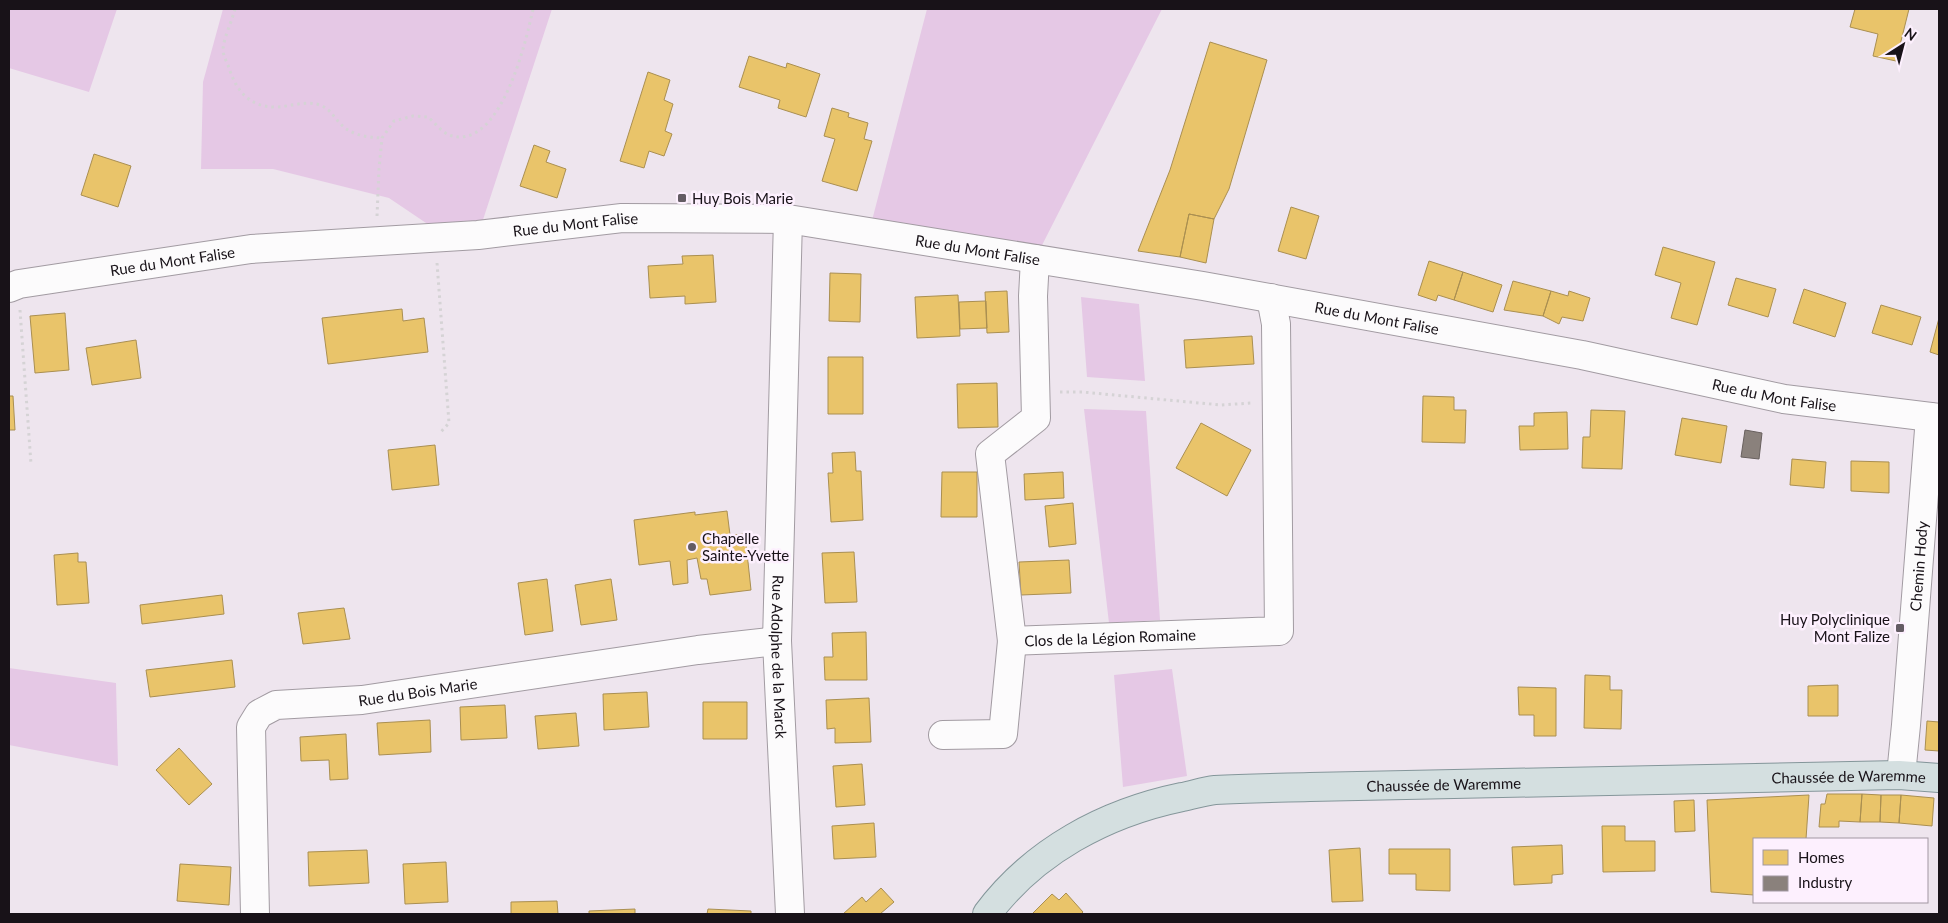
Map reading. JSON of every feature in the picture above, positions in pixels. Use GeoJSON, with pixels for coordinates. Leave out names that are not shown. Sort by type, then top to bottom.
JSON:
{"type":"FeatureCollection","features":[{"type":"Feature","properties":{"kind":"main road","name":"Chaussée de Waremme"},"geometry":{"type":"LineString","coordinates":[[987,914],[1003,892],[1026,870],[1049,852],[1077,835],[1156,802],[1213,790],[1899,775],[1939,778]]}},
{"type":"Feature","properties":{"kind":"street","name":"Rue du Mont Falise"},"geometry":{"type":"LineString","coordinates":[[14,286],[251,249],[478,235],[622,218],[788,220],[1271,298],[1582,355],[1784,399],[1935,418]]}},
{"type":"Feature","properties":{"kind":"street","name":"Rue Adolphe de la Marck"},"geometry":{"type":"LineString","coordinates":[[788,220],[777,641],[790,914]]}},
{"type":"Feature","properties":{"kind":"street","name":"Clos de la Légion Romaine"},"geometry":{"type":"LineString","coordinates":[[1035,259],[1033,296],[1036,418],[990,454],[1012,641],[1279,631],[1276,324],[1271,298]]}},
{"type":"Feature","properties":{"kind":"street","name":"Chemin Hody"},"geometry":{"type":"LineString","coordinates":[[1899,775],[1902,765],[1935,418]]}},
{"type":"Feature","properties":{"kind":"street","name":"Rue du Bois Marie"},"geometry":{"type":"LineString","coordinates":[[255,914],[252,727],[259,714],[276,705],[362,700],[698,650],[777,641]]}},
{"type":"Feature","properties":{"kind":"street"},"geometry":{"type":"LineString","coordinates":[[943,735],[1003,734],[1012,641]]}},
{"type":"Feature","properties":{"kind":"path"},"geometry":{"type":"LineString","coordinates":[[236,9],[223,48],[233,81],[241,94],[263,106],[276,107],[302,103],[323,106],[346,129],[358,135],[382,138]]}},
{"type":"Feature","properties":{"kind":"path"},"geometry":{"type":"LineString","coordinates":[[376,241],[378,169],[382,138],[394,121],[413,116],[428,117],[446,134],[459,137],[474,132],[490,120],[506,97],[518,66],[533,9]]}},
{"type":"Feature","properties":{"kind":"path"},"geometry":{"type":"LineString","coordinates":[[435,238],[449,423],[439,434]]}},
{"type":"Feature","properties":{"kind":"path"},"geometry":{"type":"LineString","coordinates":[[14,286],[31,464]]}},
{"type":"Feature","properties":{"kind":"path"},"geometry":{"type":"LineString","coordinates":[[1035,392],[1082,392],[1220,406],[1276,401]]}},
{"type":"Feature","properties":{"kind":"shaded area"},"geometry":{"type":"Polygon","coordinates":[[[9,9],[117,9],[89,92],[9,68],[9,9]]]}},
{"type":"Feature","properties":{"kind":"shaded area"},"geometry":{"type":"Polygon","coordinates":[[[223,9],[552,9],[478,235],[432,227],[389,198],[273,169],[201,169],[203,82],[223,9]]]}},
{"type":"Feature","properties":{"kind":"shaded area"},"geometry":{"type":"Polygon","coordinates":[[[927,9],[1162,9],[1035,259],[869,232],[927,9]]]}},
{"type":"Feature","properties":{"kind":"shaded area"},"geometry":{"type":"Polygon","coordinates":[[[1081,297],[1139,304],[1145,381],[1087,377],[1081,297]]]}},
{"type":"Feature","properties":{"kind":"shaded area"},"geometry":{"type":"Polygon","coordinates":[[[1084,409],[1146,411],[1160,620],[1109,623],[1084,409]]]}},
{"type":"Feature","properties":{"kind":"shaded area"},"geometry":{"type":"Polygon","coordinates":[[[9,668],[116,683],[118,766],[9,745],[9,668]]]}},
{"type":"Feature","properties":{"kind":"shaded area"},"geometry":{"type":"Polygon","coordinates":[[[1172,669],[1187,776],[1123,787],[1114,675],[1172,669]]]}},
{"type":"Feature","properties":{"kind":"building: Homes"},"geometry":{"type":"Polygon","coordinates":[[[1855,9],[1909,9],[1896,61],[1873,56],[1878,34],[1850,27],[1855,9]]]}},
{"type":"Feature","properties":{"kind":"building: Homes"},"geometry":{"type":"Polygon","coordinates":[[[1210,42],[1267,60],[1229,189],[1214,219],[1189,214],[1180,257],[1138,251],[1170,170],[1210,42]]]}},
{"type":"Feature","properties":{"kind":"building: Homes"},"geometry":{"type":"Polygon","coordinates":[[[749,56],[786,68],[787,63],[820,74],[806,117],[778,108],[780,100],[739,87],[749,56]]]}},
{"type":"Feature","properties":{"kind":"building: Homes"},"geometry":{"type":"Polygon","coordinates":[[[648,72],[670,80],[664,100],[673,104],[665,131],[672,134],[664,156],[649,151],[644,168],[620,161],[648,72]]]}},
{"type":"Feature","properties":{"kind":"building: Homes"},"geometry":{"type":"Polygon","coordinates":[[[832,108],[849,113],[848,117],[868,123],[864,139],[872,141],[857,191],[822,181],[835,139],[824,136],[832,108]]]}},
{"type":"Feature","properties":{"kind":"building: Homes"},"geometry":{"type":"Polygon","coordinates":[[[534,145],[550,151],[546,162],[566,169],[557,198],[520,186],[534,145]]]}},
{"type":"Feature","properties":{"kind":"building: Homes"},"geometry":{"type":"Polygon","coordinates":[[[94,154],[131,166],[118,207],[81,195],[94,154]]]}},
{"type":"Feature","properties":{"kind":"building: Homes"},"geometry":{"type":"Polygon","coordinates":[[[1291,207],[1319,216],[1306,259],[1278,251],[1291,207]]]}},
{"type":"Feature","properties":{"kind":"building: Homes"},"geometry":{"type":"Polygon","coordinates":[[[1189,214],[1214,219],[1206,263],[1180,257],[1189,214]]]}},
{"type":"Feature","properties":{"kind":"building: Homes"},"geometry":{"type":"Polygon","coordinates":[[[1663,247],[1715,262],[1697,325],[1671,318],[1681,283],[1655,275],[1663,247]]]}},
{"type":"Feature","properties":{"kind":"building: Homes"},"geometry":{"type":"Polygon","coordinates":[[[713,255],[716,302],[685,304],[685,296],[650,298],[648,266],[683,264],[682,256],[713,255]]]}},
{"type":"Feature","properties":{"kind":"building: Homes"},"geometry":{"type":"Polygon","coordinates":[[[1429,261],[1463,272],[1454,300],[1438,295],[1436,301],[1418,295],[1429,261]]]}},
{"type":"Feature","properties":{"kind":"building: Homes"},"geometry":{"type":"Polygon","coordinates":[[[1463,272],[1502,285],[1493,312],[1454,300],[1463,272]]]}},
{"type":"Feature","properties":{"kind":"building: Homes"},"geometry":{"type":"Polygon","coordinates":[[[830,273],[861,274],[860,322],[829,321],[830,273]]]}},
{"type":"Feature","properties":{"kind":"building: Homes"},"geometry":{"type":"Polygon","coordinates":[[[1736,278],[1776,289],[1768,317],[1728,305],[1736,278]]]}},
{"type":"Feature","properties":{"kind":"building: Homes"},"geometry":{"type":"Polygon","coordinates":[[[1513,281],[1551,291],[1543,316],[1504,310],[1513,281]]]}},
{"type":"Feature","properties":{"kind":"building: Homes"},"geometry":{"type":"Polygon","coordinates":[[[1804,289],[1846,303],[1835,337],[1793,323],[1804,289]]]}},
{"type":"Feature","properties":{"kind":"building: Homes"},"geometry":{"type":"Polygon","coordinates":[[[1007,291],[1009,332],[987,333],[985,292],[1007,291]]]}},
{"type":"Feature","properties":{"kind":"building: Homes"},"geometry":{"type":"Polygon","coordinates":[[[1551,291],[1568,296],[1569,291],[1590,298],[1583,321],[1562,317],[1559,324],[1543,316],[1551,291]]]}},
{"type":"Feature","properties":{"kind":"building: Homes"},"geometry":{"type":"Polygon","coordinates":[[[958,295],[960,336],[917,338],[915,297],[958,295]]]}},
{"type":"Feature","properties":{"kind":"building: Homes"},"geometry":{"type":"Polygon","coordinates":[[[986,301],[987,328],[960,329],[959,302],[986,301]]]}},
{"type":"Feature","properties":{"kind":"building: Homes"},"geometry":{"type":"Polygon","coordinates":[[[1881,305],[1921,317],[1912,345],[1872,333],[1881,305]]]}},
{"type":"Feature","properties":{"kind":"building: Homes"},"geometry":{"type":"Polygon","coordinates":[[[402,309],[403,321],[424,318],[428,352],[328,364],[322,318],[402,309]]]}},
{"type":"Feature","properties":{"kind":"building: Homes"},"geometry":{"type":"Polygon","coordinates":[[[65,313],[69,370],[35,373],[30,316],[65,313]]]}},
{"type":"Feature","properties":{"kind":"building: Homes"},"geometry":{"type":"Polygon","coordinates":[[[1939,318],[1939,355],[1930,352],[1939,318]]]}},
{"type":"Feature","properties":{"kind":"building: Homes"},"geometry":{"type":"Polygon","coordinates":[[[1252,336],[1254,364],[1186,368],[1184,340],[1252,336]]]}},
{"type":"Feature","properties":{"kind":"building: Homes"},"geometry":{"type":"Polygon","coordinates":[[[136,340],[141,378],[92,385],[86,348],[136,340]]]}},
{"type":"Feature","properties":{"kind":"building: Homes"},"geometry":{"type":"Polygon","coordinates":[[[828,357],[863,357],[863,414],[828,414],[828,357]]]}},
{"type":"Feature","properties":{"kind":"building: Homes"},"geometry":{"type":"Polygon","coordinates":[[[997,383],[998,427],[958,428],[957,384],[997,383]]]}},
{"type":"Feature","properties":{"kind":"building: Homes"},"geometry":{"type":"Polygon","coordinates":[[[9,396],[13,396],[15,430],[9,430],[9,396]]]}},
{"type":"Feature","properties":{"kind":"building: Homes"},"geometry":{"type":"Polygon","coordinates":[[[1423,396],[1454,397],[1454,410],[1466,410],[1465,443],[1422,442],[1423,396]]]}},
{"type":"Feature","properties":{"kind":"building: Homes"},"geometry":{"type":"Polygon","coordinates":[[[1591,410],[1625,411],[1622,469],[1582,468],[1583,437],[1590,437],[1591,410]]]}},
{"type":"Feature","properties":{"kind":"building: Homes"},"geometry":{"type":"Polygon","coordinates":[[[1567,412],[1568,449],[1520,450],[1519,426],[1534,426],[1534,413],[1567,412]]]}},
{"type":"Feature","properties":{"kind":"building: Homes"},"geometry":{"type":"Polygon","coordinates":[[[1682,418],[1727,426],[1721,463],[1675,455],[1682,418]]]}},
{"type":"Feature","properties":{"kind":"building: Homes"},"geometry":{"type":"Polygon","coordinates":[[[1201,423],[1251,450],[1227,496],[1176,468],[1201,423]]]}},
{"type":"Feature","properties":{"kind":"building: Homes"},"geometry":{"type":"Polygon","coordinates":[[[435,445],[439,485],[392,490],[388,450],[435,445]]]}},
{"type":"Feature","properties":{"kind":"building: Homes"},"geometry":{"type":"Polygon","coordinates":[[[855,452],[856,471],[861,471],[863,520],[831,522],[828,473],[833,473],[832,453],[855,452]]]}},
{"type":"Feature","properties":{"kind":"building: Homes"},"geometry":{"type":"Polygon","coordinates":[[[1792,459],[1826,462],[1824,488],[1790,485],[1792,459]]]}},
{"type":"Feature","properties":{"kind":"building: Homes"},"geometry":{"type":"Polygon","coordinates":[[[1851,461],[1889,462],[1889,493],[1851,491],[1851,461]]]}},
{"type":"Feature","properties":{"kind":"building: Homes"},"geometry":{"type":"Polygon","coordinates":[[[942,472],[977,472],[977,517],[941,517],[942,472]]]}},
{"type":"Feature","properties":{"kind":"building: Homes"},"geometry":{"type":"Polygon","coordinates":[[[1063,472],[1064,498],[1025,500],[1024,474],[1063,472]]]}},
{"type":"Feature","properties":{"kind":"building: Homes"},"geometry":{"type":"Polygon","coordinates":[[[1073,503],[1076,544],[1049,547],[1045,506],[1073,503]]]}},
{"type":"Feature","properties":{"kind":"building: Homes","name":"Chapelle Sainte-Yvette"},"geometry":{"type":"Polygon","coordinates":[[[727,511],[730,535],[745,534],[751,590],[710,595],[707,579],[701,579],[697,558],[687,560],[688,583],[673,585],[670,561],[639,565],[634,520],[695,512],[695,515],[727,511]]]}},
{"type":"Feature","properties":{"kind":"building: Homes"},"geometry":{"type":"Polygon","coordinates":[[[854,552],[857,602],[825,603],[822,553],[854,552]]]}},
{"type":"Feature","properties":{"kind":"building: Homes"},"geometry":{"type":"Polygon","coordinates":[[[78,553],[78,562],[86,562],[89,603],[57,605],[54,555],[78,553]]]}},
{"type":"Feature","properties":{"kind":"building: Homes"},"geometry":{"type":"Polygon","coordinates":[[[1069,560],[1071,593],[1021,595],[1019,562],[1069,560]]]}},
{"type":"Feature","properties":{"kind":"building: Homes"},"geometry":{"type":"Polygon","coordinates":[[[547,579],[553,631],[525,635],[518,583],[547,579]]]}},
{"type":"Feature","properties":{"kind":"building: Homes"},"geometry":{"type":"Polygon","coordinates":[[[611,579],[617,620],[581,625],[575,585],[611,579]]]}},
{"type":"Feature","properties":{"kind":"building: Homes"},"geometry":{"type":"Polygon","coordinates":[[[222,595],[224,614],[142,624],[140,605],[222,595]]]}},
{"type":"Feature","properties":{"kind":"building: Homes"},"geometry":{"type":"Polygon","coordinates":[[[344,608],[350,639],[303,644],[298,613],[344,608]]]}},
{"type":"Feature","properties":{"kind":"building: Homes"},"geometry":{"type":"Polygon","coordinates":[[[866,632],[867,680],[825,680],[824,657],[833,657],[832,633],[866,632]]]}},
{"type":"Feature","properties":{"kind":"building: Homes"},"geometry":{"type":"Polygon","coordinates":[[[232,660],[235,687],[150,697],[146,670],[232,660]]]}},
{"type":"Feature","properties":{"kind":"building: Homes"},"geometry":{"type":"Polygon","coordinates":[[[1585,675],[1610,676],[1610,690],[1622,690],[1621,729],[1584,728],[1585,675]]]}},
{"type":"Feature","properties":{"kind":"building: Homes"},"geometry":{"type":"Polygon","coordinates":[[[1838,685],[1838,716],[1808,716],[1808,686],[1838,685]]]}},
{"type":"Feature","properties":{"kind":"building: Homes"},"geometry":{"type":"Polygon","coordinates":[[[1518,687],[1556,688],[1556,736],[1534,736],[1534,715],[1519,715],[1518,687]]]}},
{"type":"Feature","properties":{"kind":"building: Homes"},"geometry":{"type":"Polygon","coordinates":[[[647,692],[649,727],[604,730],[603,694],[647,692]]]}},
{"type":"Feature","properties":{"kind":"building: Homes"},"geometry":{"type":"Polygon","coordinates":[[[869,698],[871,742],[835,743],[835,728],[827,729],[826,700],[869,698]]]}},
{"type":"Feature","properties":{"kind":"building: Homes"},"geometry":{"type":"Polygon","coordinates":[[[703,702],[747,702],[747,739],[703,739],[703,702]]]}},
{"type":"Feature","properties":{"kind":"building: Homes"},"geometry":{"type":"Polygon","coordinates":[[[505,705],[507,738],[461,740],[460,707],[505,705]]]}},
{"type":"Feature","properties":{"kind":"building: Homes"},"geometry":{"type":"Polygon","coordinates":[[[576,713],[579,746],[538,749],[535,716],[576,713]]]}},
{"type":"Feature","properties":{"kind":"building: Homes"},"geometry":{"type":"Polygon","coordinates":[[[430,720],[431,752],[379,755],[377,723],[430,720]]]}},
{"type":"Feature","properties":{"kind":"building: Homes"},"geometry":{"type":"Polygon","coordinates":[[[1927,721],[1939,722],[1939,751],[1925,750],[1927,721]]]}},
{"type":"Feature","properties":{"kind":"building: Homes"},"geometry":{"type":"Polygon","coordinates":[[[346,734],[348,779],[330,780],[329,760],[301,761],[300,737],[346,734]]]}},
{"type":"Feature","properties":{"kind":"building: Homes"},"geometry":{"type":"Polygon","coordinates":[[[179,748],[212,784],[189,805],[156,770],[179,748]]]}},
{"type":"Feature","properties":{"kind":"building: Homes"},"geometry":{"type":"Polygon","coordinates":[[[862,764],[865,805],[836,807],[833,766],[862,764]]]}},
{"type":"Feature","properties":{"kind":"building: Homes"},"geometry":{"type":"Polygon","coordinates":[[[1827,794],[1862,794],[1860,822],[1839,821],[1839,827],[1819,827],[1821,804],[1825,804],[1827,794]]]}},
{"type":"Feature","properties":{"kind":"building: Homes"},"geometry":{"type":"Polygon","coordinates":[[[1862,794],[1881,795],[1880,822],[1860,822],[1862,794]]]}},
{"type":"Feature","properties":{"kind":"building: Homes"},"geometry":{"type":"Polygon","coordinates":[[[1809,795],[1806,838],[1753,838],[1753,895],[1711,892],[1707,800],[1809,795]]]}},
{"type":"Feature","properties":{"kind":"building: Homes"},"geometry":{"type":"Polygon","coordinates":[[[1881,795],[1901,795],[1899,823],[1880,822],[1881,795]]]}},
{"type":"Feature","properties":{"kind":"building: Homes"},"geometry":{"type":"Polygon","coordinates":[[[1901,795],[1934,798],[1932,826],[1899,823],[1901,795]]]}},
{"type":"Feature","properties":{"kind":"building: Homes"},"geometry":{"type":"Polygon","coordinates":[[[1694,800],[1695,831],[1675,832],[1674,801],[1694,800]]]}},
{"type":"Feature","properties":{"kind":"building: Homes"},"geometry":{"type":"Polygon","coordinates":[[[874,823],[876,857],[834,859],[832,826],[874,823]]]}},
{"type":"Feature","properties":{"kind":"building: Homes"},"geometry":{"type":"Polygon","coordinates":[[[1602,826],[1625,826],[1625,841],[1655,841],[1655,871],[1603,872],[1602,826]]]}},
{"type":"Feature","properties":{"kind":"building: Homes"},"geometry":{"type":"Polygon","coordinates":[[[1562,845],[1563,874],[1552,875],[1552,883],[1514,885],[1512,847],[1562,845]]]}},
{"type":"Feature","properties":{"kind":"building: Homes"},"geometry":{"type":"Polygon","coordinates":[[[1360,848],[1363,901],[1332,902],[1329,850],[1360,848]]]}},
{"type":"Feature","properties":{"kind":"building: Homes"},"geometry":{"type":"Polygon","coordinates":[[[1389,849],[1450,849],[1450,891],[1416,890],[1416,874],[1389,874],[1389,849]]]}},
{"type":"Feature","properties":{"kind":"building: Homes"},"geometry":{"type":"Polygon","coordinates":[[[367,850],[369,883],[309,886],[308,852],[367,850]]]}},
{"type":"Feature","properties":{"kind":"building: Homes"},"geometry":{"type":"Polygon","coordinates":[[[446,862],[448,902],[405,904],[403,864],[446,862]]]}},
{"type":"Feature","properties":{"kind":"building: Homes"},"geometry":{"type":"Polygon","coordinates":[[[180,864],[231,867],[229,905],[177,901],[180,864]]]}},
{"type":"Feature","properties":{"kind":"building: Homes"},"geometry":{"type":"Polygon","coordinates":[[[881,888],[894,902],[880,914],[843,914],[862,897],[866,902],[881,888]]]}},
{"type":"Feature","properties":{"kind":"building: Homes"},"geometry":{"type":"Polygon","coordinates":[[[1066,893],[1083,912],[1081,914],[1032,914],[1052,894],[1059,900],[1066,893]]]}},
{"type":"Feature","properties":{"kind":"building: Homes"},"geometry":{"type":"Polygon","coordinates":[[[557,901],[558,914],[511,914],[511,902],[557,901]]]}},
{"type":"Feature","properties":{"kind":"building: Homes"},"geometry":{"type":"Polygon","coordinates":[[[635,909],[635,914],[589,914],[589,911],[635,909]]]}},
{"type":"Feature","properties":{"kind":"building: Homes"},"geometry":{"type":"Polygon","coordinates":[[[708,909],[751,911],[751,914],[707,914],[708,909]]]}},
{"type":"Feature","properties":{"kind":"building: Industry"},"geometry":{"type":"Polygon","coordinates":[[[1745,430],[1762,433],[1759,459],[1741,457],[1745,430]]]}},
{"type":"Feature","properties":{"kind":"place","name":"Huy Bois Marie"},"geometry":{"type":"Point","coordinates":[682,198]}},
{"type":"Feature","properties":{"kind":"place","name":"Chapelle Sainte-Yvette"},"geometry":{"type":"Point","coordinates":[692,547]}},
{"type":"Feature","properties":{"kind":"place","name":"Huy Polyclinique Mont Falize"},"geometry":{"type":"Point","coordinates":[1900,628]}}]}
